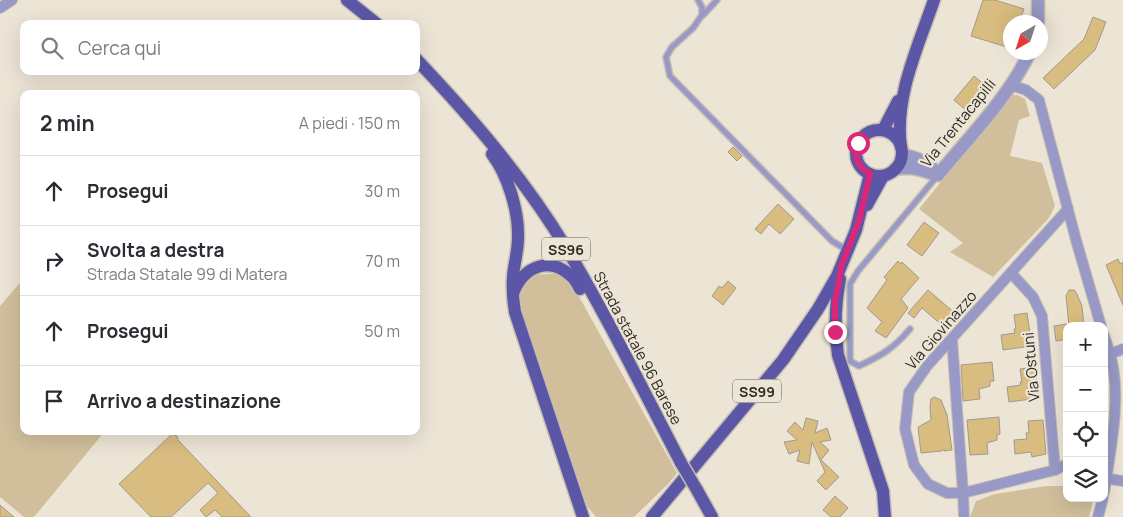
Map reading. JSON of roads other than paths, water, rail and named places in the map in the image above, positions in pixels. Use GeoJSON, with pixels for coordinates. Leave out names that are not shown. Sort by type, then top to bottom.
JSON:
{"type":"FeatureCollection","features":[{"type":"Feature","properties":{"kind":"main road"},"geometry":{"type":"LineString","coordinates":[[347,0],[372,20]]}},
{"type":"Feature","properties":{"kind":"main road"},"geometry":{"type":"LineString","coordinates":[[883,130],[906,83],[934,0]]}},
{"type":"Feature","properties":{"kind":"main road","name":"Strada statale 96 Barese"},"geometry":{"type":"LineString","coordinates":[[420,63],[486,135],[533,198],[564,246],[712,517]]}},
{"type":"Feature","properties":{"kind":"main road"},"geometry":{"type":"LineString","coordinates":[[901,151],[894,136],[883,130],[868,132],[858,143],[856,157],[859,164],[870,174],[883,176],[898,165],[901,151],[899,123],[906,83]]}},
{"type":"Feature","properties":{"kind":"main road"},"geometry":{"type":"LineString","coordinates":[[442,86],[495,158],[513,198],[518,220],[512,296],[515,312],[583,516]]}},
{"type":"Feature","properties":{"kind":"main road","name":"SS99"},"geometry":{"type":"LineString","coordinates":[[859,221],[870,174]]}},
{"type":"Feature","properties":{"kind":"main road","name":"SS99"},"geometry":{"type":"LineString","coordinates":[[656,513],[783,360],[818,309],[842,264],[859,221],[883,176]]}},
{"type":"Feature","properties":{"kind":"main road"},"geometry":{"type":"LineString","coordinates":[[842,264],[835,302],[835,332],[838,355],[883,491],[885,517]]}},
{"type":"Feature","properties":{"kind":"main road"},"geometry":{"type":"LineString","coordinates":[[512,296],[518,281],[530,269],[545,265],[560,268],[572,276],[630,364]]}},
{"type":"Feature","properties":{"kind":"main road"},"geometry":{"type":"LineString","coordinates":[[647,517],[656,513]]}},
{"type":"Feature","properties":{"kind":"street"},"geometry":{"type":"LineString","coordinates":[[0,2],[11,0]]}},
{"type":"Feature","properties":{"kind":"street"},"geometry":{"type":"LineString","coordinates":[[0,8],[11,0]]}},
{"type":"Feature","properties":{"kind":"street"},"geometry":{"type":"LineString","coordinates":[[1038,0],[1038,15]]}},
{"type":"Feature","properties":{"kind":"street"},"geometry":{"type":"LineString","coordinates":[[1011,84],[1026,60]]}},
{"type":"Feature","properties":{"kind":"street","name":"Via Trentacapilli"},"geometry":{"type":"LineString","coordinates":[[938,174],[1011,84],[1026,90],[1038,100],[1100,322]]}},
{"type":"Feature","properties":{"kind":"street"},"geometry":{"type":"LineString","coordinates":[[901,151],[921,160],[938,174]]}},
{"type":"Feature","properties":{"kind":"street"},"geometry":{"type":"LineString","coordinates":[[895,169],[920,168],[938,174]]}},
{"type":"Feature","properties":{"kind":"street","name":"Via Giovinazzo"},"geometry":{"type":"LineString","coordinates":[[963,493],[948,493],[928,484],[914,465],[905,429],[909,392],[927,366],[1068,209]]}},
{"type":"Feature","properties":{"kind":"street","name":"Via Ostuni"},"geometry":{"type":"LineString","coordinates":[[1011,273],[1033,297],[1042,316],[1055,470]]}},
{"type":"Feature","properties":{"kind":"street"},"geometry":{"type":"LineString","coordinates":[[952,339],[964,517]]}},
{"type":"Feature","properties":{"kind":"street"},"geometry":{"type":"LineString","coordinates":[[1108,348],[1112,362],[1115,390],[1108,446]]}},
{"type":"Feature","properties":{"kind":"street"},"geometry":{"type":"LineString","coordinates":[[1110,354],[1123,349]]}},
{"type":"Feature","properties":{"kind":"street"},"geometry":{"type":"LineString","coordinates":[[963,493],[1055,470],[1063,466]]}},
{"type":"Feature","properties":{"kind":"street"},"geometry":{"type":"LineString","coordinates":[[1055,470],[1063,471]]}},
{"type":"Feature","properties":{"kind":"street"},"geometry":{"type":"LineString","coordinates":[[1108,478],[1123,481]]}},
{"type":"Feature","properties":{"kind":"street"},"geometry":{"type":"LineString","coordinates":[[1098,517],[1103,502]]}},
{"type":"Feature","properties":{"kind":"lane"},"geometry":{"type":"LineString","coordinates":[[698,0],[702,6],[702,15]]}},
{"type":"Feature","properties":{"kind":"lane"},"geometry":{"type":"LineString","coordinates":[[717,0],[702,15],[693,28],[672,47],[666,57],[670,76],[832,241],[848,250]]}},
{"type":"Feature","properties":{"kind":"lane","name":"Via Trentacapilli"},"geometry":{"type":"LineString","coordinates":[[910,329],[896,345],[879,356],[859,366],[850,361],[850,284],[858,271],[938,174]]}}]}
